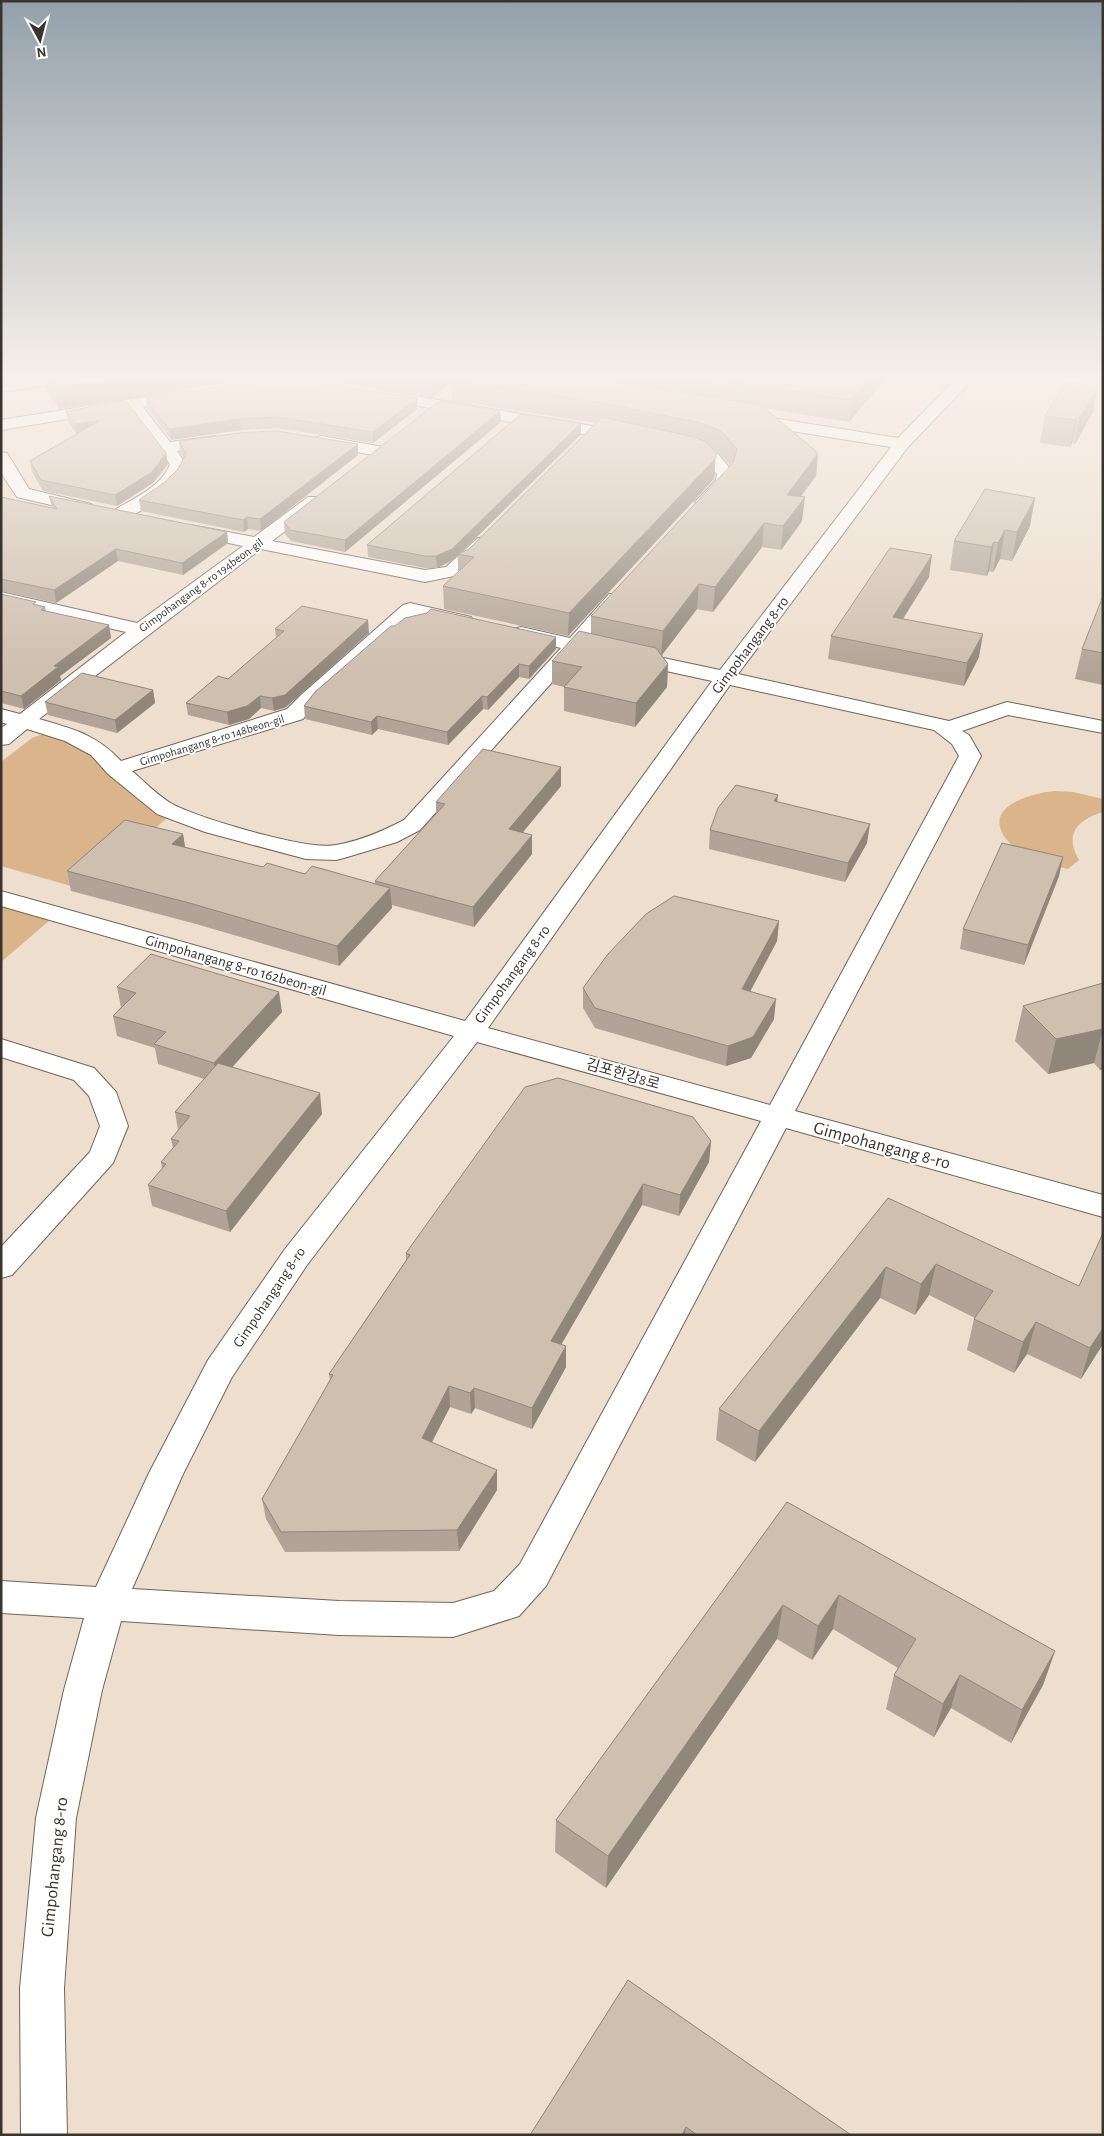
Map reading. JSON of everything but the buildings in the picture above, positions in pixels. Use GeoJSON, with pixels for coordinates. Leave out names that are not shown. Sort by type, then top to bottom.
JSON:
{"type":"FeatureCollection","features":[{"type":"Feature","properties":{"kind":"street"},"geometry":{"type":"LineString","coordinates":[[11,476],[23,493],[147,521]]}},
{"type":"Feature","properties":{"kind":"street"},"geometry":{"type":"LineString","coordinates":[[119,515],[173,476]]}},
{"type":"Feature","properties":{"kind":"street"},"geometry":{"type":"LineString","coordinates":[[691,516],[724,481],[725,476]]}},
{"type":"Feature","properties":{"kind":"street","name":"Gimpohangang 8-ro"},"geometry":{"type":"LineString","coordinates":[[44,2135],[42,1988],[56,1818],[83,1690],[107,1604],[166,1473],[220,1369],[296,1257],[471,1032],[725,677],[878,476]]}},
{"type":"Feature","properties":{"kind":"street","name":"Gimpohangang 8-ro 194beon-gil"},"geometry":{"type":"LineString","coordinates":[[1,739],[141,630],[259,544],[326,492]]}},
{"type":"Feature","properties":{"kind":"street"},"geometry":{"type":"LineString","coordinates":[[175,526],[411,574],[440,575],[461,566],[495,532]]}},
{"type":"Feature","properties":{"kind":"street"},"geometry":{"type":"LineString","coordinates":[[348,562],[363,549]]}},
{"type":"Feature","properties":{"kind":"street"},"geometry":{"type":"LineString","coordinates":[[1,715],[25,720],[73,736],[99,750],[116,769],[164,809],[213,827],[306,852],[336,853],[389,837],[412,825],[626,588]]}},
{"type":"Feature","properties":{"kind":"street"},"geometry":{"type":"LineString","coordinates":[[1,598],[141,630]]}},
{"type":"Feature","properties":{"kind":"street","name":"Gimpohangang 8-ro 148beon-gil"},"geometry":{"type":"LineString","coordinates":[[116,769],[265,725],[295,714],[308,699],[410,609],[725,677],[940,726],[946,729]]}},
{"type":"Feature","properties":{"kind":"street"},"geometry":{"type":"LineString","coordinates":[[946,729],[1007,708],[1103,727]]}},
{"type":"Feature","properties":{"kind":"street"},"geometry":{"type":"LineString","coordinates":[[1,1597],[339,1618],[453,1620],[506,1604],[533,1575],[776,1116],[970,756],[960,740],[946,729]]}},
{"type":"Feature","properties":{"kind":"street","name":"Gimpohangang 8-ro 162beon-gil"},"geometry":{"type":"LineString","coordinates":[[1,898],[471,1032]]}},
{"type":"Feature","properties":{"kind":"street","name":"김포한강8로"},"geometry":{"type":"LineString","coordinates":[[471,1032],[776,1116]]}},
{"type":"Feature","properties":{"kind":"street"},"geometry":{"type":"LineString","coordinates":[[1,1048],[84,1074],[102,1092],[114,1126],[103,1156],[1,1267]]}},
{"type":"Feature","properties":{"kind":"street","name":"Gimpohangang 8-ro"},"geometry":{"type":"LineString","coordinates":[[776,1116],[1103,1206]]}},
{"type":"Feature","properties":{"kind":"shaded area"},"geometry":{"type":"Polygon","coordinates":[[[45,733],[72,738],[147,804],[167,818],[85,890],[1,866],[1,762],[32,738],[45,733]]]}},
{"type":"Feature","properties":{"kind":"shaded area"},"geometry":{"type":"Polygon","coordinates":[[[1055,791],[1073,792],[1103,799],[1103,812],[1086,819],[1080,824],[1073,835],[1073,843],[1079,860],[1068,869],[1044,862],[1020,851],[1007,840],[1000,828],[1000,818],[1004,810],[1012,804],[1023,798],[1055,791]]]}},
{"type":"Feature","properties":{"kind":"shaded area"},"geometry":{"type":"Polygon","coordinates":[[[1,905],[50,920],[1,962],[1,905]]]}}]}
